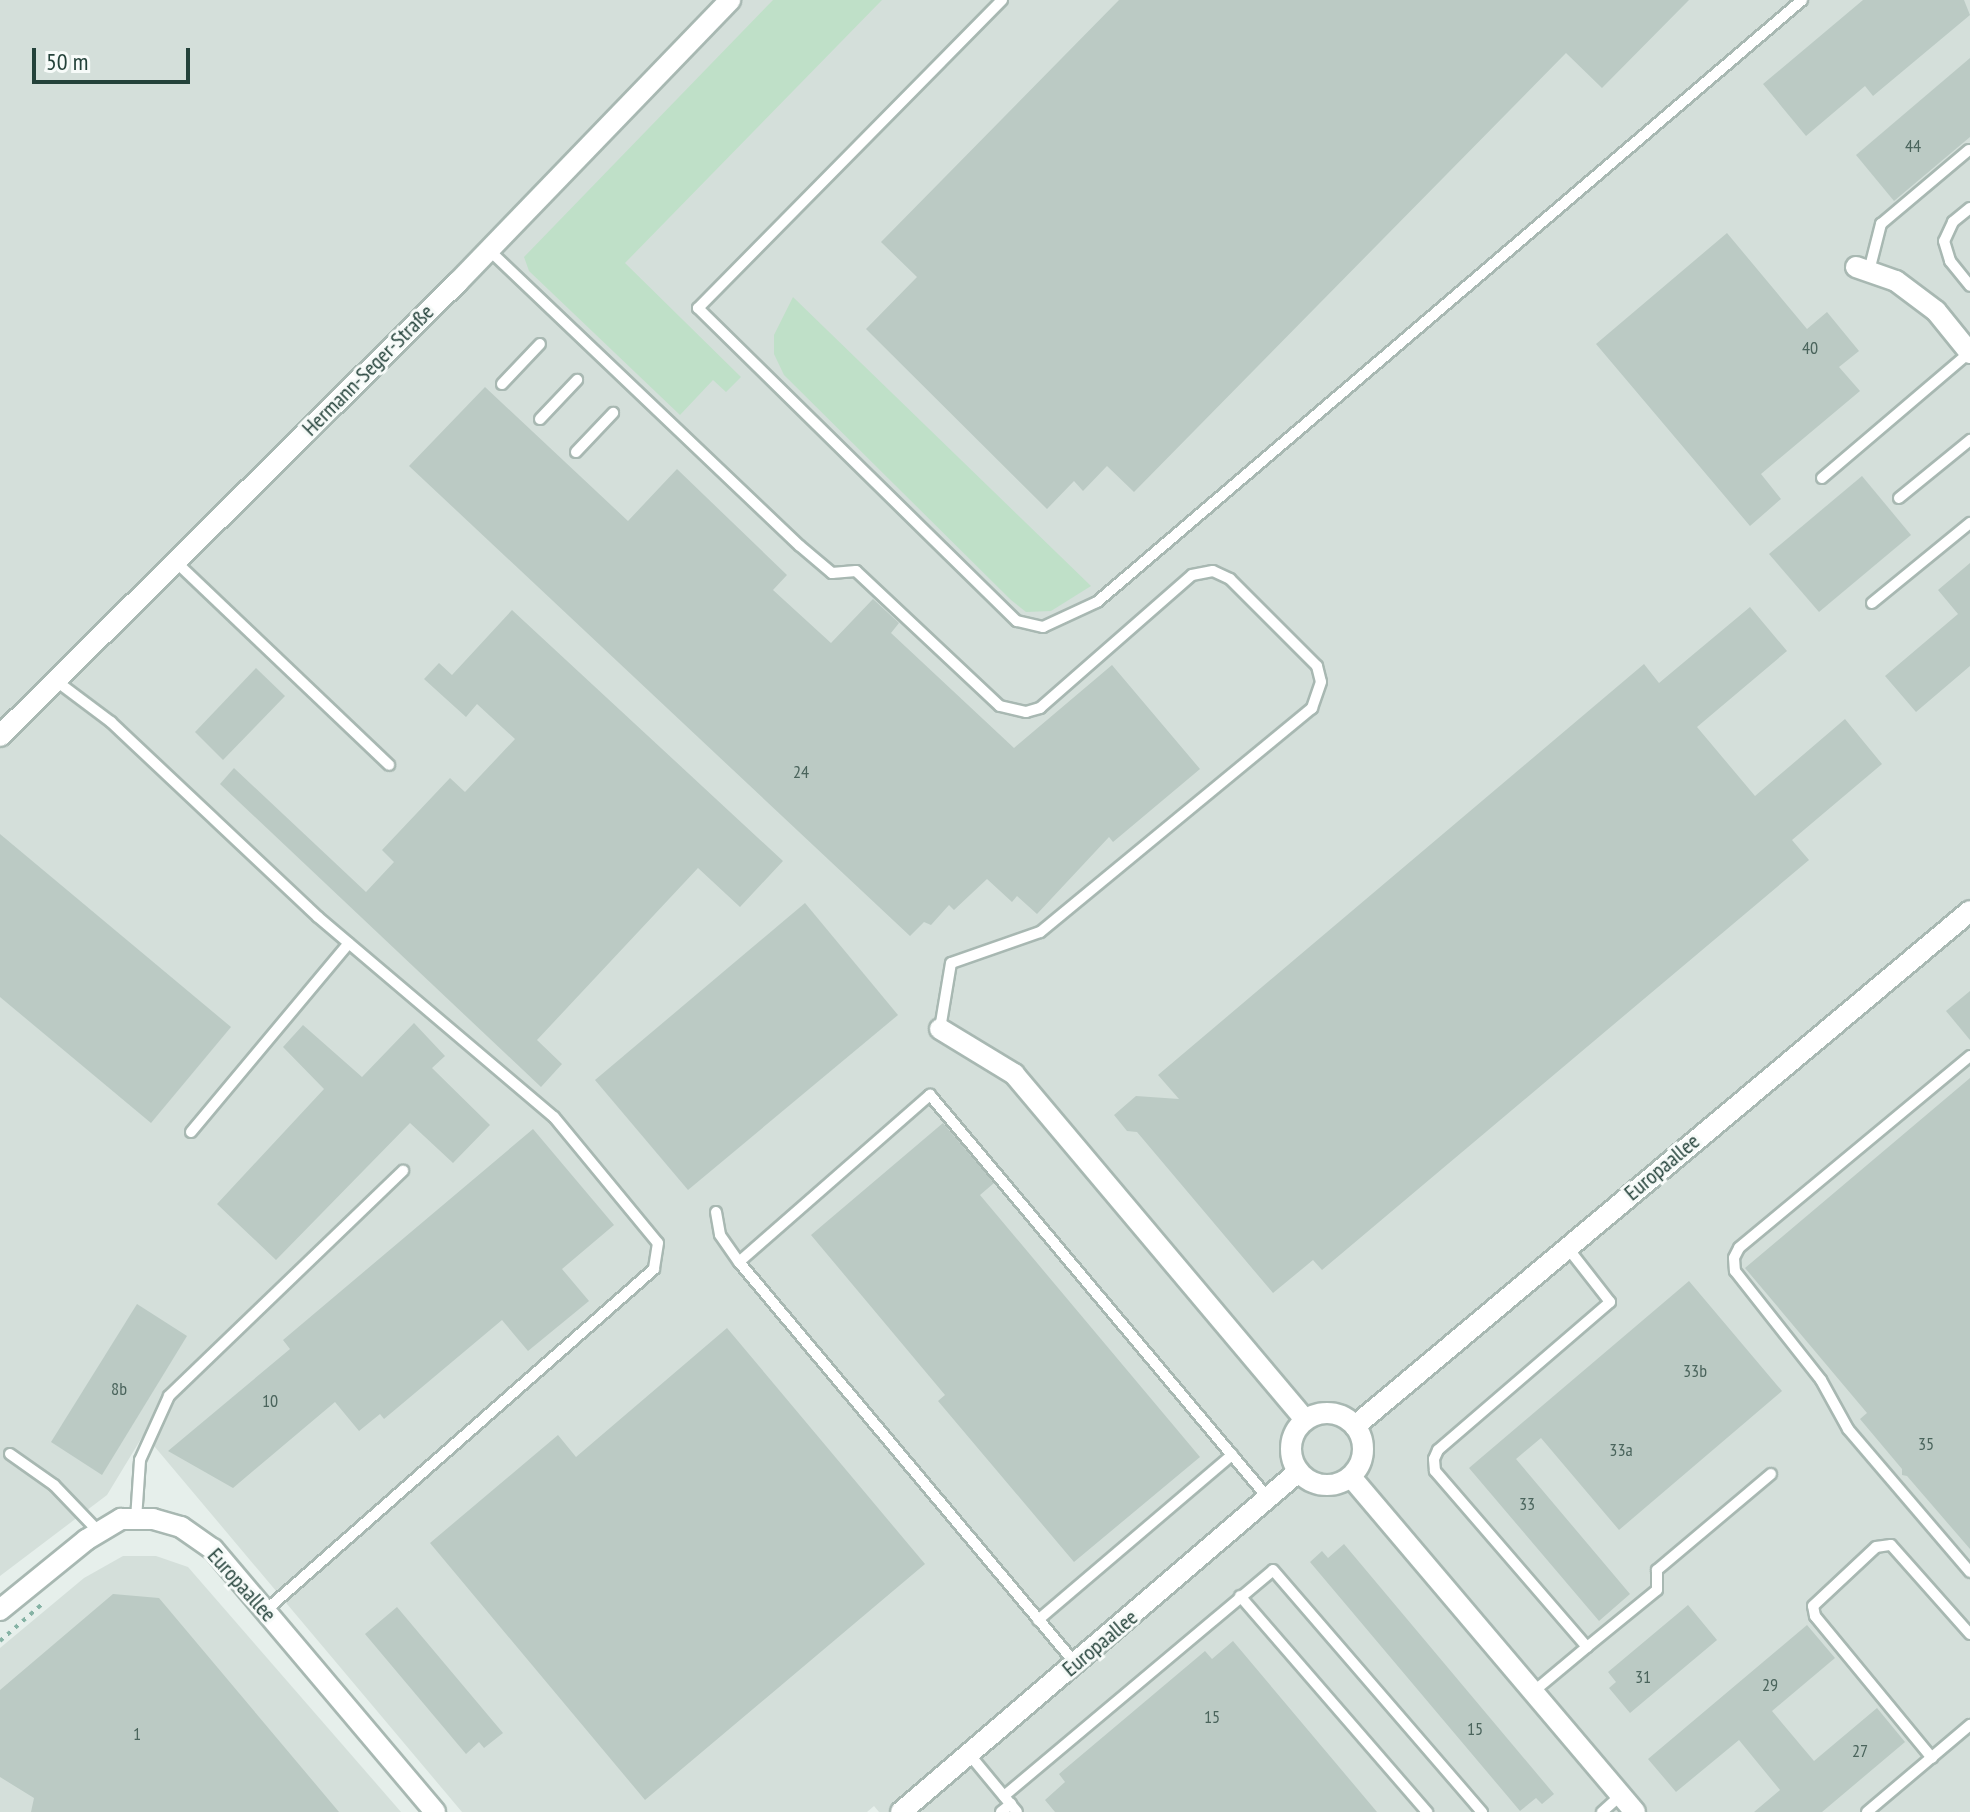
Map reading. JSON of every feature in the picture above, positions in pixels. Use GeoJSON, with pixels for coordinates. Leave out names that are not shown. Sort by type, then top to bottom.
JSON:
{"type":"FeatureCollection","features":[{"type":"Feature","properties":{"kind":"street","name":"Hermann-Seger-Straße"},"geometry":{"type":"LineString","coordinates":[[0,736],[489,250],[730,0]]}},
{"type":"Feature","properties":{"kind":"street"},"geometry":{"type":"LineString","coordinates":[[1863,269],[1896,281],[1936,311],[1970,352]]}},
{"type":"Feature","properties":{"kind":"street","name":"Europaallee"},"geometry":{"type":"LineString","coordinates":[[1355,1426],[1970,911]]}},
{"type":"Feature","properties":{"kind":"street"},"geometry":{"type":"LineString","coordinates":[[940,1029],[1014,1074],[1305,1420]]}},
{"type":"Feature","properties":{"kind":"street"},"geometry":{"type":"LineString","coordinates":[[1332,1413],[1355,1426],[1364,1451],[1351,1477],[1325,1486],[1298,1472],[1291,1448],[1305,1420],[1332,1413]]}},
{"type":"Feature","properties":{"kind":"street","name":"Europaallee"},"geometry":{"type":"LineString","coordinates":[[901,1812],[1298,1472]]}},
{"type":"Feature","properties":{"kind":"street"},"geometry":{"type":"LineString","coordinates":[[1351,1477],[1635,1812]]}},
{"type":"Feature","properties":{"kind":"street"},"geometry":{"type":"LineString","coordinates":[[0,1610],[99,1532],[121,1519],[136,1519]]}},
{"type":"Feature","properties":{"kind":"street","name":"Europaallee"},"geometry":{"type":"LineString","coordinates":[[136,1519],[153,1519],[192,1534],[213,1549],[435,1812]]}},
{"type":"Feature","properties":{"kind":"lane"},"geometry":{"type":"LineString","coordinates":[[1002,0],[698,308],[1017,621],[1043,627],[1097,602],[1802,0]]}},
{"type":"Feature","properties":{"kind":"lane"},"geometry":{"type":"LineString","coordinates":[[1863,269],[1881,224],[1969,150]]}},
{"type":"Feature","properties":{"kind":"lane"},"geometry":{"type":"LineString","coordinates":[[1970,208],[1953,222],[1944,241],[1950,261],[1970,286]]}},
{"type":"Feature","properties":{"kind":"lane"},"geometry":{"type":"LineString","coordinates":[[489,250],[800,546],[832,573],[856,571],[1000,706],[1026,712],[1040,708],[1192,575],[1213,571],[1230,579],[1317,666],[1321,682],[1312,708],[1040,932],[951,963],[940,1029]]}},
{"type":"Feature","properties":{"kind":"lane"},"geometry":{"type":"LineString","coordinates":[[502,384],[540,344]]}},
{"type":"Feature","properties":{"kind":"lane"},"geometry":{"type":"LineString","coordinates":[[1822,478],[1970,352]]}},
{"type":"Feature","properties":{"kind":"lane"},"geometry":{"type":"LineString","coordinates":[[540,419],[577,380]]}},
{"type":"Feature","properties":{"kind":"lane"},"geometry":{"type":"LineString","coordinates":[[576,452],[613,413]]}},
{"type":"Feature","properties":{"kind":"lane"},"geometry":{"type":"LineString","coordinates":[[1899,498],[1970,440]]}},
{"type":"Feature","properties":{"kind":"lane"},"geometry":{"type":"LineString","coordinates":[[1872,603],[1970,523]]}},
{"type":"Feature","properties":{"kind":"lane"},"geometry":{"type":"LineString","coordinates":[[174,560],[389,765]]}},
{"type":"Feature","properties":{"kind":"lane"},"geometry":{"type":"LineString","coordinates":[[55,680],[111,722],[349,943],[554,1117],[654,1236],[660,1252],[654,1269],[265,1611]]}},
{"type":"Feature","properties":{"kind":"lane"},"geometry":{"type":"LineString","coordinates":[[191,1132],[349,943]]}},
{"type":"Feature","properties":{"kind":"lane"},"geometry":{"type":"LineString","coordinates":[[1970,1056],[1739,1248],[1734,1258],[1735,1271],[1821,1380],[1848,1429],[1970,1572]]}},
{"type":"Feature","properties":{"kind":"lane"},"geometry":{"type":"LineString","coordinates":[[739,1262],[930,1095],[1268,1498]]}},
{"type":"Feature","properties":{"kind":"lane"},"geometry":{"type":"LineString","coordinates":[[136,1519],[140,1460],[169,1396],[403,1171]]}},
{"type":"Feature","properties":{"kind":"lane"},"geometry":{"type":"LineString","coordinates":[[716,1212],[720,1235],[739,1262],[1075,1663]]}},
{"type":"Feature","properties":{"kind":"lane"},"geometry":{"type":"LineString","coordinates":[[1567,1247],[1610,1302],[1438,1450],[1434,1459],[1435,1471],[1587,1647]]}},
{"type":"Feature","properties":{"kind":"lane"},"geometry":{"type":"LineString","coordinates":[[10,1454],[54,1485],[99,1532]]}},
{"type":"Feature","properties":{"kind":"lane"},"geometry":{"type":"LineString","coordinates":[[1038,1620],[1232,1455]]}},
{"type":"Feature","properties":{"kind":"lane"},"geometry":{"type":"LineString","coordinates":[[1533,1692],[1657,1590],[1657,1570],[1771,1474]]}},
{"type":"Feature","properties":{"kind":"lane"},"geometry":{"type":"LineString","coordinates":[[1932,1758],[1815,1616],[1813,1606],[1876,1547],[1891,1545],[1970,1634]]}},
{"type":"Feature","properties":{"kind":"lane"},"geometry":{"type":"LineString","coordinates":[[1001,1812],[1240,1596],[1273,1570],[1482,1812]]}},
{"type":"Feature","properties":{"kind":"lane"},"geometry":{"type":"LineString","coordinates":[[1240,1596],[1427,1812]]}},
{"type":"Feature","properties":{"kind":"lane"},"geometry":{"type":"LineString","coordinates":[[1867,1812],[1970,1725]]}},
{"type":"Feature","properties":{"kind":"lane"},"geometry":{"type":"LineString","coordinates":[[969,1754],[1010,1804]]}},
{"type":"Feature","properties":{"kind":"lane"},"geometry":{"type":"LineString","coordinates":[[1602,1812],[1621,1795]]}},
{"type":"Feature","properties":{"kind":"path"},"geometry":{"type":"LineString","coordinates":[[0,1641],[47,1600]]}},
{"type":"Feature","properties":{"kind":"shaded area"},"geometry":{"type":"Polygon","coordinates":[[[0,0],[1970,0],[1970,1812],[879,1812],[874,1806],[867,1812],[462,1812],[144,1434],[107,1495],[0,1576],[0,0]]]}},
{"type":"Feature","properties":{"kind":"shaded area"},"geometry":{"type":"Polygon","coordinates":[[[123,1556],[156,1556],[188,1567],[401,1812],[0,1812],[0,1648],[84,1578],[123,1556]]]}},
{"type":"Feature","properties":{"kind":"green space"},"geometry":{"type":"Polygon","coordinates":[[[773,0],[882,0],[625,263],[741,377],[726,392],[713,380],[680,415],[529,271],[524,257],[773,0]]]}},
{"type":"Feature","properties":{"kind":"green space"},"geometry":{"type":"Polygon","coordinates":[[[793,297],[1091,586],[1051,611],[1026,612],[1011,600],[784,375],[774,354],[774,335],[793,297]]]}},
{"type":"Feature","properties":{"kind":"building"},"geometry":{"type":"Polygon","coordinates":[[[1119,0],[1689,0],[1602,88],[1566,53],[1134,492],[1107,466],[1083,491],[1074,481],[1047,509],[866,329],[917,277],[881,242],[1119,0]]]}},
{"type":"Feature","properties":{"kind":"building"},"geometry":{"type":"Polygon","coordinates":[[[1863,0],[1964,0],[1970,15],[1873,96],[1865,86],[1806,136],[1763,84],[1863,0]]]}},
{"type":"Feature","properties":{"kind":"building"},"geometry":{"type":"Polygon","coordinates":[[[1970,58],[1970,137],[1894,201],[1856,155],[1970,58]]]}},
{"type":"Feature","properties":{"kind":"building"},"geometry":{"type":"Polygon","coordinates":[[[1727,233],[1807,329],[1827,312],[1859,351],[1839,367],[1860,391],[1761,474],[1781,499],[1750,526],[1596,344],[1727,233]]]}},
{"type":"Feature","properties":{"kind":"building"},"geometry":{"type":"Polygon","coordinates":[[[485,387],[628,521],[677,469],[787,575],[773,590],[831,643],[873,599],[899,623],[891,633],[1014,748],[1112,665],[1200,769],[1113,842],[1109,837],[1037,914],[1017,896],[1012,902],[987,879],[954,910],[949,905],[931,925],[924,922],[910,936],[409,466],[485,387]]]}},
{"type":"Feature","properties":{"kind":"building"},"geometry":{"type":"Polygon","coordinates":[[[1862,476],[1911,535],[1819,612],[1769,554],[1862,476]]]}},
{"type":"Feature","properties":{"kind":"building"},"geometry":{"type":"Polygon","coordinates":[[[1970,563],[1970,666],[1916,712],[1885,676],[1958,614],[1938,590],[1970,563]]]}},
{"type":"Feature","properties":{"kind":"building"},"geometry":{"type":"Polygon","coordinates":[[[1750,607],[1787,651],[1697,727],[1755,796],[1845,719],[1882,764],[1792,840],[1809,860],[1322,1270],[1313,1260],[1273,1293],[1137,1132],[1127,1131],[1114,1115],[1136,1096],[1179,1099],[1158,1075],[1644,664],[1659,683],[1750,607]]]}},
{"type":"Feature","properties":{"kind":"building"},"geometry":{"type":"Polygon","coordinates":[[[512,610],[783,861],[740,907],[698,868],[537,1040],[562,1064],[541,1087],[220,784],[234,768],[366,892],[394,862],[382,850],[450,778],[465,792],[515,739],[477,704],[466,717],[424,679],[439,663],[452,675],[512,610]]]}},
{"type":"Feature","properties":{"kind":"building"},"geometry":{"type":"Polygon","coordinates":[[[256,668],[285,696],[223,760],[195,732],[256,668]]]}},
{"type":"Feature","properties":{"kind":"building"},"geometry":{"type":"Polygon","coordinates":[[[0,834],[231,1027],[151,1123],[0,997],[0,834]]]}},
{"type":"Feature","properties":{"kind":"building"},"geometry":{"type":"Polygon","coordinates":[[[805,903],[898,1015],[688,1190],[595,1080],[805,903]]]}},
{"type":"Feature","properties":{"kind":"building"},"geometry":{"type":"Polygon","coordinates":[[[1970,991],[1970,1040],[1946,1011],[1970,991]]]}},
{"type":"Feature","properties":{"kind":"building"},"geometry":{"type":"Polygon","coordinates":[[[414,1023],[445,1056],[432,1068],[490,1125],[453,1163],[410,1123],[276,1260],[217,1204],[324,1089],[283,1047],[303,1025],[362,1077],[414,1023]]]}},
{"type":"Feature","properties":{"kind":"building"},"geometry":{"type":"Polygon","coordinates":[[[1970,1078],[1970,1549],[1907,1476],[1902,1475],[1902,1469],[1860,1419],[1867,1413],[1745,1268],[1970,1078]]]}},
{"type":"Feature","properties":{"kind":"building"},"geometry":{"type":"Polygon","coordinates":[[[943,1123],[994,1183],[980,1195],[1200,1457],[1074,1562],[938,1401],[945,1395],[811,1235],[943,1123]]]}},
{"type":"Feature","properties":{"kind":"building"},"geometry":{"type":"Polygon","coordinates":[[[533,1129],[614,1225],[562,1269],[589,1301],[528,1351],[502,1320],[384,1419],[380,1414],[359,1431],[335,1402],[233,1488],[168,1451],[290,1349],[283,1340],[533,1129]]]}},
{"type":"Feature","properties":{"kind":"building"},"geometry":{"type":"Polygon","coordinates":[[[1689,1281],[1782,1391],[1619,1530],[1541,1438],[1516,1459],[1630,1594],[1599,1621],[1469,1468],[1689,1281]]]}},
{"type":"Feature","properties":{"kind":"building"},"geometry":{"type":"Polygon","coordinates":[[[137,1304],[187,1336],[102,1475],[51,1442],[137,1304]]]}},
{"type":"Feature","properties":{"kind":"building"},"geometry":{"type":"Polygon","coordinates":[[[727,1328],[925,1564],[645,1800],[430,1543],[558,1435],[576,1457],[727,1328]]]}},
{"type":"Feature","properties":{"kind":"building"},"geometry":{"type":"Polygon","coordinates":[[[1344,1544],[1554,1794],[1542,1804],[1536,1798],[1520,1811],[1310,1562],[1322,1551],[1328,1558],[1344,1544]]]}},
{"type":"Feature","properties":{"kind":"building"},"geometry":{"type":"Polygon","coordinates":[[[113,1594],[159,1598],[339,1812],[31,1812],[34,1798],[0,1777],[0,1690],[113,1594]]]}},
{"type":"Feature","properties":{"kind":"building"},"geometry":{"type":"Polygon","coordinates":[[[1688,1605],[1717,1640],[1630,1713],[1609,1688],[1616,1682],[1608,1672],[1688,1605]]]}},
{"type":"Feature","properties":{"kind":"building"},"geometry":{"type":"Polygon","coordinates":[[[397,1607],[503,1733],[484,1748],[479,1742],[466,1754],[365,1634],[397,1607]]]}},
{"type":"Feature","properties":{"kind":"building"},"geometry":{"type":"Polygon","coordinates":[[[1807,1625],[1835,1658],[1772,1711],[1814,1761],[1877,1708],[1905,1742],[1822,1812],[1754,1812],[1780,1790],[1739,1740],[1676,1792],[1648,1759],[1807,1625]]]}},
{"type":"Feature","properties":{"kind":"building"},"geometry":{"type":"Polygon","coordinates":[[[1233,1641],[1377,1812],[1055,1812],[1045,1800],[1065,1782],[1059,1774],[1205,1651],[1212,1659],[1233,1641]]]}}]}
